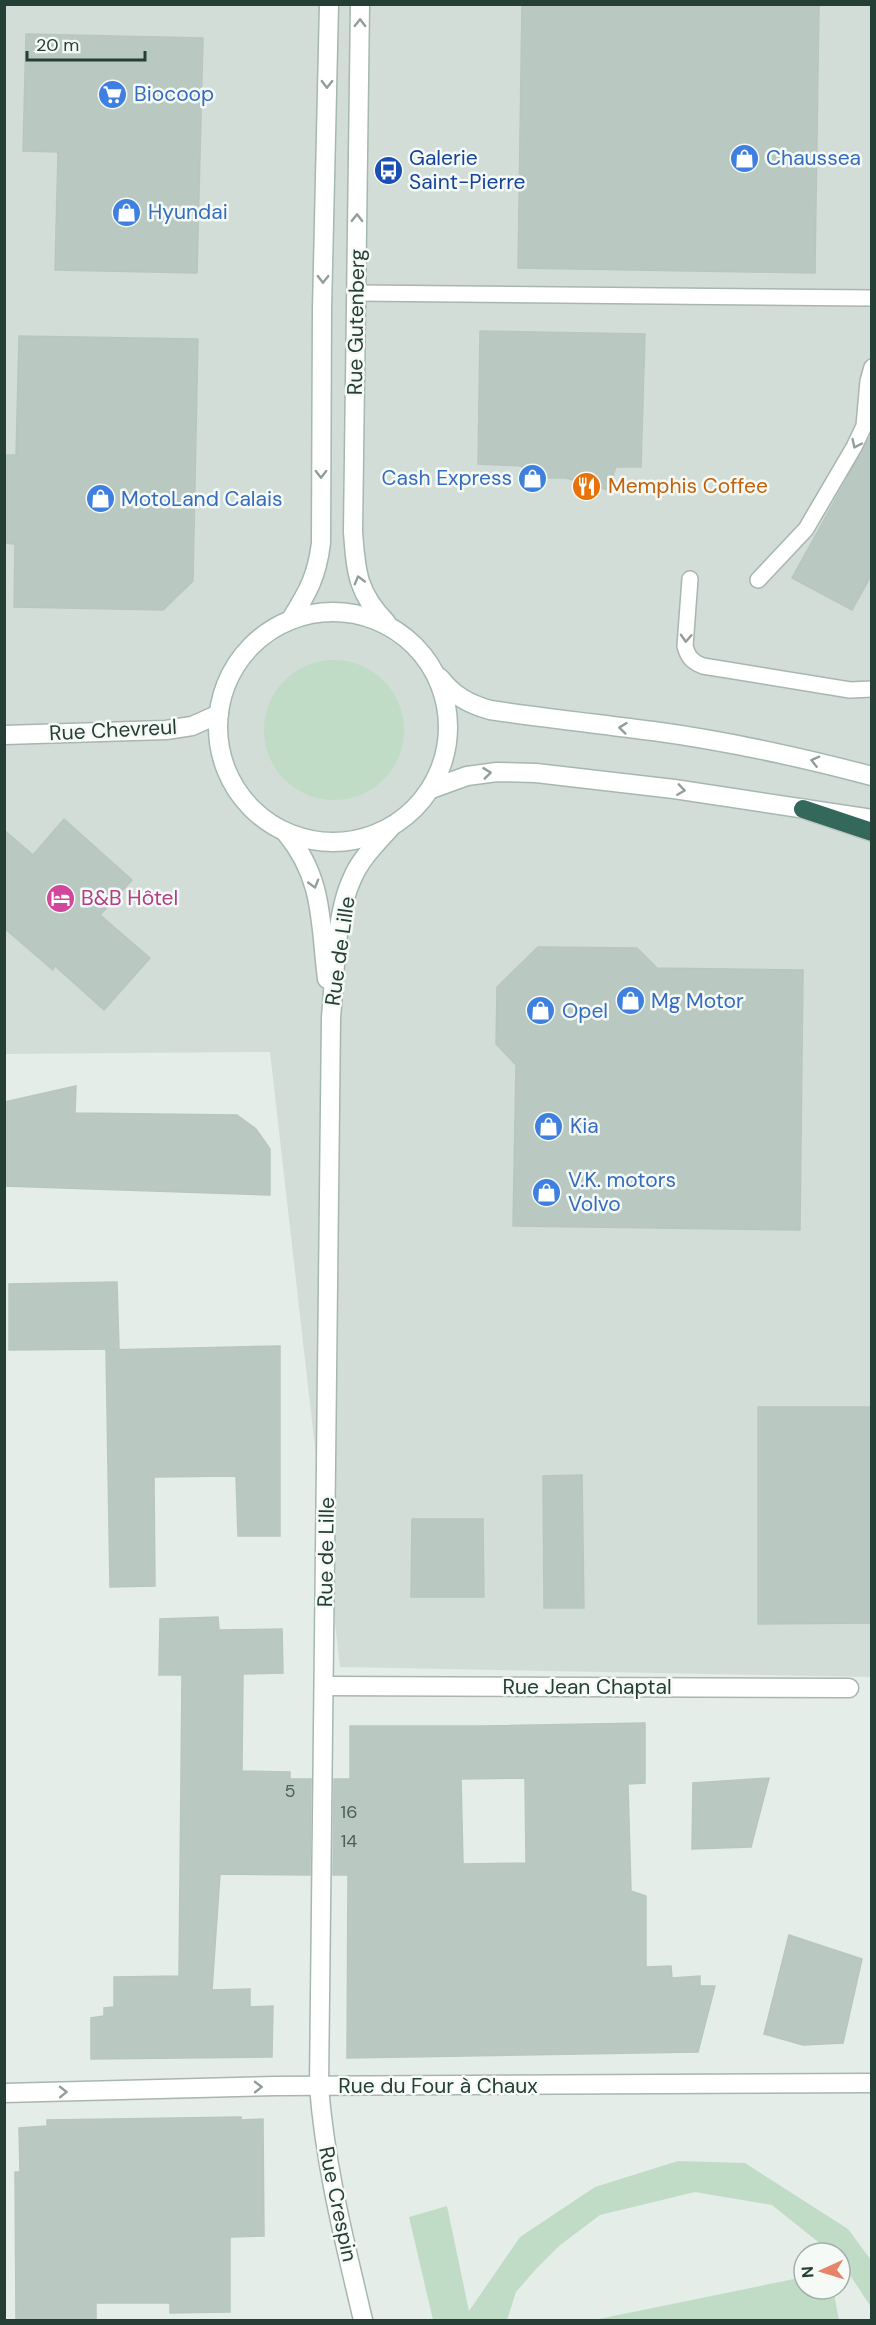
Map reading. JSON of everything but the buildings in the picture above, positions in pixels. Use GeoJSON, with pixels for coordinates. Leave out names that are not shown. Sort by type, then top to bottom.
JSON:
{"type":"FeatureCollection","features":[{"type":"Feature","properties":{"kind":"highway"},"geometry":{"type":"LineString","coordinates":[[803,809],[872,832]]}},
{"type":"Feature","properties":{"kind":"main road","name":"Rue Gutenberg"},"geometry":{"type":"LineString","coordinates":[[291,620],[309,592],[318,564],[321,543],[322,309],[329,4]]}},
{"type":"Feature","properties":{"kind":"main road","name":"Rue Gutenberg"},"geometry":{"type":"LineString","coordinates":[[360,4],[353,532],[361,589],[367,600],[392,627]]}},
{"type":"Feature","properties":{"kind":"main road"},"geometry":{"type":"LineString","coordinates":[[431,666],[445,700],[448,718],[445,755],[431,789],[406,817],[391,827],[375,835],[339,843],[303,839],[286,833],[259,816],[237,792],[229,777],[220,747],[219,714],[226,684],[242,657],[264,635],[291,620],[308,615],[342,612],[360,615],[392,627],[407,638],[431,666],[447,687],[473,706],[721,742],[805,759],[872,776]]}},
{"type":"Feature","properties":{"kind":"main road","name":"Rue Chevreul"},"geometry":{"type":"LineString","coordinates":[[4,735],[180,728],[203,723],[219,714]]}},
{"type":"Feature","properties":{"kind":"main road"},"geometry":{"type":"LineString","coordinates":[[431,789],[467,776],[514,771],[609,781],[872,819]]}},
{"type":"Feature","properties":{"kind":"main road","name":"Rue de Lille"},"geometry":{"type":"LineString","coordinates":[[320,2086],[331,1017],[340,928],[346,896],[352,878],[363,860],[391,827]]}},
{"type":"Feature","properties":{"kind":"main road","name":"Rue de Lille"},"geometry":{"type":"LineString","coordinates":[[286,833],[305,860],[318,896],[331,1017]]}},
{"type":"Feature","properties":{"kind":"main road","name":"Rue Jean Chaptal"},"geometry":{"type":"LineString","coordinates":[[324,1686],[849,1688]]}},
{"type":"Feature","properties":{"kind":"main road","name":"Rue du Four à Chaux"},"geometry":{"type":"LineString","coordinates":[[4,2093],[320,2086],[872,2084]]}},
{"type":"Feature","properties":{"kind":"main road","name":"Rue Crespin"},"geometry":{"type":"LineString","coordinates":[[320,2086],[322,2124],[328,2161],[363,2320]]}},
{"type":"Feature","properties":{"kind":"lane"},"geometry":{"type":"LineString","coordinates":[[356,293],[872,298]]}},
{"type":"Feature","properties":{"kind":"lane"},"geometry":{"type":"LineString","coordinates":[[758,580],[806,530],[849,458],[864,426],[868,381],[872,367]]}},
{"type":"Feature","properties":{"kind":"lane"},"geometry":{"type":"LineString","coordinates":[[690,579],[685,646],[687,656],[693,662],[703,666],[850,690],[872,689]]}},
{"type":"Feature","properties":{"kind":"shaded area"},"geometry":{"type":"Polygon","coordinates":[[[4,5],[871,5],[871,1677],[340,1667],[270,1052],[5,1054],[4,5]]]}},
{"type":"Feature","properties":{"kind":"green space"},"geometry":{"type":"Polygon","coordinates":[[[334,660],[361,666],[373,672],[383,681],[392,691],[398,703],[404,730],[398,757],[392,769],[383,779],[373,788],[361,794],[334,800],[307,794],[295,788],[285,779],[276,769],[270,757],[264,730],[270,703],[276,691],[285,681],[295,672],[307,666],[334,660]]]}},
{"type":"Feature","properties":{"kind":"green space"},"geometry":{"type":"Polygon","coordinates":[[[678,2161],[745,2163],[848,2229],[871,2260],[871,2307],[852,2278],[852,2241],[817,2241],[772,2205],[695,2192],[600,2215],[559,2246],[536,2269],[516,2292],[507,2320],[433,2320],[409,2217],[447,2206],[469,2311],[520,2237],[595,2187],[678,2161]]]}},
{"type":"Feature","properties":{"kind":"green space"},"geometry":{"type":"Polygon","coordinates":[[[792,2279],[792,2301],[835,2301],[839,2320],[594,2320],[792,2279]]]}},
{"type":"Feature","properties":{"kind":"place","name":"Biocoop"},"geometry":{"type":"Point","coordinates":[113,94]}},
{"type":"Feature","properties":{"kind":"place","name":"Chaussea"},"geometry":{"type":"Point","coordinates":[745,158]}},
{"type":"Feature","properties":{"kind":"place","name":"Galerie Saint-Pierre"},"geometry":{"type":"Point","coordinates":[388,170]}},
{"type":"Feature","properties":{"kind":"place","name":"Hyundai"},"geometry":{"type":"Point","coordinates":[127,212]}},
{"type":"Feature","properties":{"kind":"place","name":"Cash Express"},"geometry":{"type":"Point","coordinates":[533,478]}},
{"type":"Feature","properties":{"kind":"place","name":"Memphis Coffee"},"geometry":{"type":"Point","coordinates":[587,486]}},
{"type":"Feature","properties":{"kind":"place","name":"MotoLand Calais"},"geometry":{"type":"Point","coordinates":[100,499]}},
{"type":"Feature","properties":{"kind":"place","name":"B&B Hôtel"},"geometry":{"type":"Point","coordinates":[60,898]}},
{"type":"Feature","properties":{"kind":"place","name":"Mg Motor"},"geometry":{"type":"Point","coordinates":[630,1001]}},
{"type":"Feature","properties":{"kind":"place","name":"Opel"},"geometry":{"type":"Point","coordinates":[541,1011]}},
{"type":"Feature","properties":{"kind":"place","name":"Kia"},"geometry":{"type":"Point","coordinates":[549,1126]}},
{"type":"Feature","properties":{"kind":"place","name":"V.K. motors Volvo"},"geometry":{"type":"Point","coordinates":[547,1192]}}]}
